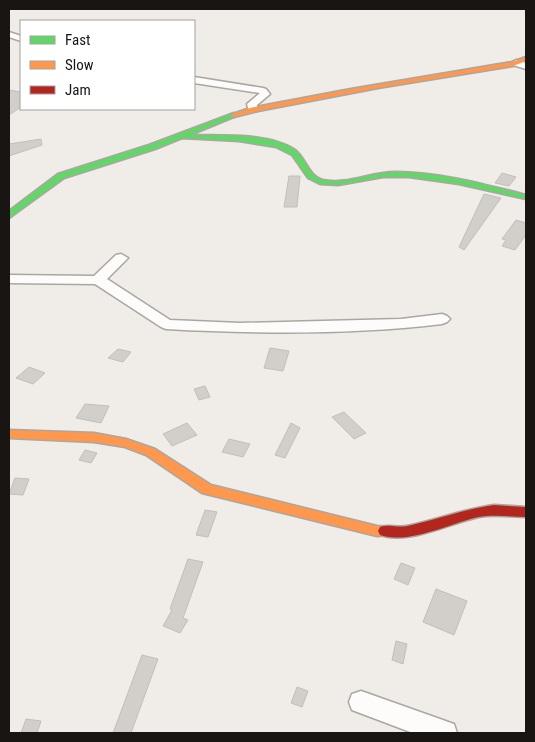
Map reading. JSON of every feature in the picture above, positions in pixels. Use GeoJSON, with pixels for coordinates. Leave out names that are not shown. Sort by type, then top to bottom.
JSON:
{"type":"FeatureCollection","features":[{"type":"Feature","properties":{"kind":"street"},"geometry":{"type":"LineString","coordinates":[[9,215],[61,176],[145,150],[177,136],[253,109],[290,104],[329,94],[413,79],[523,63]]}},
{"type":"Feature","properties":{"kind":"street"},"geometry":{"type":"LineString","coordinates":[[195,80],[263,91],[265,94],[252,104],[253,109]]}},
{"type":"Feature","properties":{"kind":"street"},"geometry":{"type":"LineString","coordinates":[[177,136],[262,143],[289,148],[299,156],[311,178],[320,182],[334,182],[382,174],[415,175],[448,180],[526,197]]}},
{"type":"Feature","properties":{"kind":"street"},"geometry":{"type":"LineString","coordinates":[[98,280],[121,258]]}},
{"type":"Feature","properties":{"kind":"street"},"geometry":{"type":"LineString","coordinates":[[9,279],[98,280],[166,324],[250,328],[401,324],[442,320]]}},
{"type":"Feature","properties":{"kind":"street"},"geometry":{"type":"LineString","coordinates":[[9,434],[128,443],[163,458],[188,480],[207,489],[377,531],[405,532],[494,510],[526,512]]}},
{"type":"Feature","properties":{"kind":"street"},"geometry":{"type":"LineString","coordinates":[[361,702],[445,733]]}},
{"type":"Feature","properties":{"kind":"building"},"geometry":{"type":"Polygon","coordinates":[[[9,90],[20,92],[20,108],[9,115],[9,90]]]}},
{"type":"Feature","properties":{"kind":"building"},"geometry":{"type":"Polygon","coordinates":[[[41,139],[42,145],[9,156],[9,144],[41,139]]]}},
{"type":"Feature","properties":{"kind":"building"},"geometry":{"type":"Polygon","coordinates":[[[502,173],[516,177],[509,186],[495,183],[502,173]]]}},
{"type":"Feature","properties":{"kind":"building"},"geometry":{"type":"Polygon","coordinates":[[[289,176],[300,176],[297,207],[284,207],[289,176]]]}},
{"type":"Feature","properties":{"kind":"building"},"geometry":{"type":"Polygon","coordinates":[[[484,194],[501,198],[464,250],[459,247],[484,194]]]}},
{"type":"Feature","properties":{"kind":"building"},"geometry":{"type":"Polygon","coordinates":[[[516,220],[526,223],[526,235],[515,250],[502,246],[506,240],[502,239],[516,220]]]}},
{"type":"Feature","properties":{"kind":"building"},"geometry":{"type":"Polygon","coordinates":[[[270,348],[289,351],[283,371],[264,368],[270,348]]]}},
{"type":"Feature","properties":{"kind":"building"},"geometry":{"type":"Polygon","coordinates":[[[118,349],[131,352],[123,362],[108,358],[118,349]]]}},
{"type":"Feature","properties":{"kind":"building"},"geometry":{"type":"Polygon","coordinates":[[[29,367],[45,373],[33,384],[16,378],[29,367]]]}},
{"type":"Feature","properties":{"kind":"building"},"geometry":{"type":"Polygon","coordinates":[[[205,386],[210,397],[199,400],[194,389],[205,386]]]}},
{"type":"Feature","properties":{"kind":"building"},"geometry":{"type":"Polygon","coordinates":[[[85,404],[109,406],[101,423],[76,418],[85,404]]]}},
{"type":"Feature","properties":{"kind":"building"},"geometry":{"type":"Polygon","coordinates":[[[344,412],[366,433],[354,439],[332,417],[344,412]]]}},
{"type":"Feature","properties":{"kind":"building"},"geometry":{"type":"Polygon","coordinates":[[[187,423],[197,435],[172,446],[163,434],[187,423]]]}},
{"type":"Feature","properties":{"kind":"building"},"geometry":{"type":"Polygon","coordinates":[[[291,423],[300,428],[285,458],[275,455],[291,423]]]}},
{"type":"Feature","properties":{"kind":"building"},"geometry":{"type":"Polygon","coordinates":[[[229,439],[250,444],[243,457],[222,452],[229,439]]]}},
{"type":"Feature","properties":{"kind":"building"},"geometry":{"type":"Polygon","coordinates":[[[85,450],[97,453],[91,463],[79,460],[85,450]]]}},
{"type":"Feature","properties":{"kind":"building"},"geometry":{"type":"Polygon","coordinates":[[[15,478],[29,479],[23,495],[9,494],[15,478]]]}},
{"type":"Feature","properties":{"kind":"building"},"geometry":{"type":"Polygon","coordinates":[[[205,510],[217,512],[208,537],[196,535],[205,510]]]}},
{"type":"Feature","properties":{"kind":"building"},"geometry":{"type":"Polygon","coordinates":[[[188,559],[203,562],[183,618],[188,620],[180,633],[163,626],[172,610],[170,609],[188,559]]]}},
{"type":"Feature","properties":{"kind":"building"},"geometry":{"type":"Polygon","coordinates":[[[401,563],[415,568],[408,585],[394,579],[401,563]]]}},
{"type":"Feature","properties":{"kind":"building"},"geometry":{"type":"Polygon","coordinates":[[[436,589],[467,601],[454,635],[423,622],[436,589]]]}},
{"type":"Feature","properties":{"kind":"building"},"geometry":{"type":"Polygon","coordinates":[[[396,641],[407,644],[403,664],[392,660],[396,641]]]}},
{"type":"Feature","properties":{"kind":"building"},"geometry":{"type":"Polygon","coordinates":[[[142,655],[158,659],[131,733],[113,733],[142,655]]]}},
{"type":"Feature","properties":{"kind":"building"},"geometry":{"type":"Polygon","coordinates":[[[297,687],[308,691],[302,707],[291,703],[297,687]]]}},
{"type":"Feature","properties":{"kind":"building"},"geometry":{"type":"Polygon","coordinates":[[[26,719],[41,721],[37,733],[21,733],[26,719]]]}},
{"type":"Feature","properties":{"kind":"traffic: fast"},"geometry":{"type":"LineString","coordinates":[[9,215],[61,176],[152,147],[234,115]]}},
{"type":"Feature","properties":{"kind":"traffic: fast"},"geometry":{"type":"LineString","coordinates":[[185,137],[253,140],[279,145],[295,153],[307,172],[320,182],[338,183],[383,175],[409,174],[459,181],[526,197]]}},
{"type":"Feature","properties":{"kind":"traffic: slow"},"geometry":{"type":"LineString","coordinates":[[234,115],[378,86],[513,64],[526,59]]}},
{"type":"Feature","properties":{"kind":"traffic: slow"},"geometry":{"type":"LineString","coordinates":[[9,434],[77,436],[126,443],[151,452],[207,489],[377,531],[385,531]]}},
{"type":"Feature","properties":{"kind":"traffic: jam"},"geometry":{"type":"LineString","coordinates":[[385,531],[405,532],[479,512],[494,510],[526,512]]}}]}
